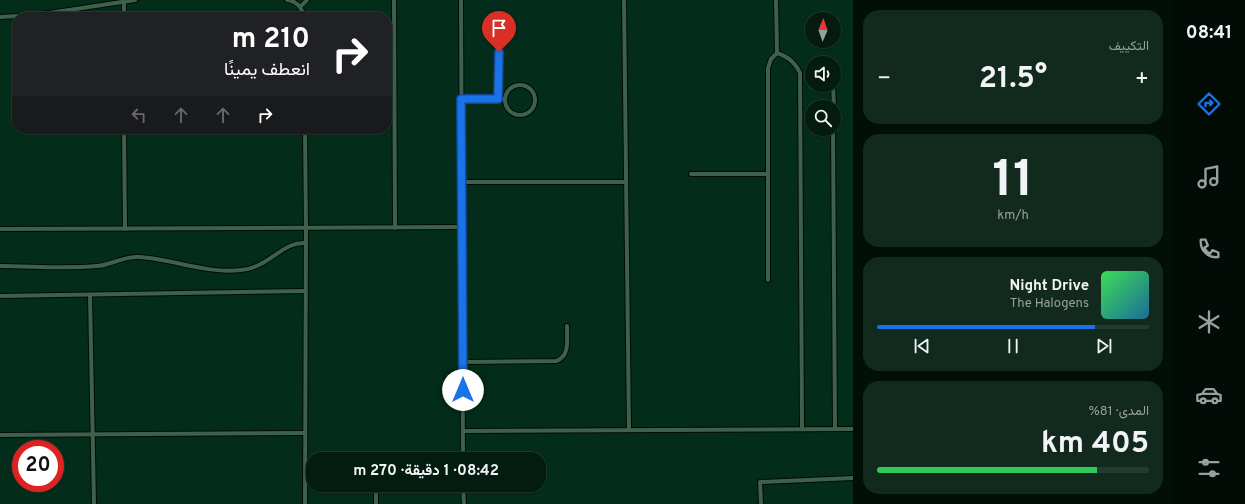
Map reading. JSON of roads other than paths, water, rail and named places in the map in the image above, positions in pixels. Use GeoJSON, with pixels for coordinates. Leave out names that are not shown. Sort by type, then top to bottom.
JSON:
{"type":"FeatureCollection","features":[{"type":"Feature","properties":{"kind":"lane"},"geometry":{"type":"LineString","coordinates":[[54,12],[118,1],[135,0]]}},
{"type":"Feature","properties":{"kind":"lane"},"geometry":{"type":"LineString","coordinates":[[287,0],[296,3],[302,12]]}},
{"type":"Feature","properties":{"kind":"lane"},"geometry":{"type":"LineString","coordinates":[[300,7],[308,0]]}},
{"type":"Feature","properties":{"kind":"lane"},"geometry":{"type":"LineString","coordinates":[[394,0],[395,228]]}},
{"type":"Feature","properties":{"kind":"lane"},"geometry":{"type":"LineString","coordinates":[[461,0],[463,452]]}},
{"type":"Feature","properties":{"kind":"lane"},"geometry":{"type":"LineString","coordinates":[[624,0],[630,430]]}},
{"type":"Feature","properties":{"kind":"lane"},"geometry":{"type":"LineString","coordinates":[[768,280],[768,68],[771,59],[777,53],[776,0]]}},
{"type":"Feature","properties":{"kind":"lane"},"geometry":{"type":"LineString","coordinates":[[124,1],[124,12]]}},
{"type":"Feature","properties":{"kind":"lane"},"geometry":{"type":"LineString","coordinates":[[0,17],[12,16]]}},
{"type":"Feature","properties":{"kind":"lane"},"geometry":{"type":"LineString","coordinates":[[498,99],[499,36]]}},
{"type":"Feature","properties":{"kind":"lane"},"geometry":{"type":"LineString","coordinates":[[777,53],[787,57],[797,66],[800,73],[802,429]]}},
{"type":"Feature","properties":{"kind":"lane"},"geometry":{"type":"LineString","coordinates":[[517,85],[524,85],[530,88],[534,93],[534,107],[523,115],[516,114],[510,111],[505,99],[511,88],[517,85]]}},
{"type":"Feature","properties":{"kind":"lane"},"geometry":{"type":"LineString","coordinates":[[461,99],[505,99]]}},
{"type":"Feature","properties":{"kind":"lane"},"geometry":{"type":"LineString","coordinates":[[124,134],[125,229]]}},
{"type":"Feature","properties":{"kind":"lane"},"geometry":{"type":"LineString","coordinates":[[305,134],[305,504]]}},
{"type":"Feature","properties":{"kind":"lane"},"geometry":{"type":"LineString","coordinates":[[833,136],[835,429]]}},
{"type":"Feature","properties":{"kind":"lane"},"geometry":{"type":"LineString","coordinates":[[691,174],[768,174]]}},
{"type":"Feature","properties":{"kind":"lane"},"geometry":{"type":"LineString","coordinates":[[462,182],[626,182]]}},
{"type":"Feature","properties":{"kind":"lane"},"geometry":{"type":"LineString","coordinates":[[0,229],[462,227]]}},
{"type":"Feature","properties":{"kind":"lane"},"geometry":{"type":"LineString","coordinates":[[0,266],[98,266],[133,257],[198,268],[243,270],[263,264],[291,244],[306,243]]}},
{"type":"Feature","properties":{"kind":"lane"},"geometry":{"type":"LineString","coordinates":[[0,296],[90,296],[306,291]]}},
{"type":"Feature","properties":{"kind":"lane"},"geometry":{"type":"LineString","coordinates":[[90,296],[94,504]]}},
{"type":"Feature","properties":{"kind":"lane"},"geometry":{"type":"LineString","coordinates":[[463,362],[556,361],[562,359],[565,354],[567,326]]}},
{"type":"Feature","properties":{"kind":"lane"},"geometry":{"type":"LineString","coordinates":[[463,431],[853,429]]}},
{"type":"Feature","properties":{"kind":"lane"},"geometry":{"type":"LineString","coordinates":[[0,435],[93,436],[305,433]]}},
{"type":"Feature","properties":{"kind":"lane"},"geometry":{"type":"LineString","coordinates":[[761,504],[760,482],[853,478]]}},
{"type":"Feature","properties":{"kind":"lane"},"geometry":{"type":"LineString","coordinates":[[376,492],[376,504]]}},
{"type":"Feature","properties":{"kind":"lane"},"geometry":{"type":"LineString","coordinates":[[464,492],[464,504]]}}]}
